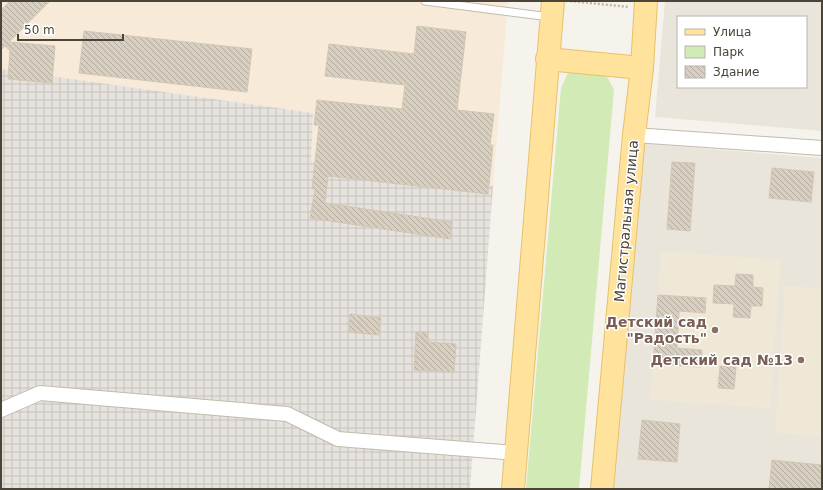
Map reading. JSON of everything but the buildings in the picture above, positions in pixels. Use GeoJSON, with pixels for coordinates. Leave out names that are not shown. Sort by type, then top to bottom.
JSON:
{"type":"FeatureCollection","features":[{"type":"Feature","properties":{"kind":"main road","name":"Магистральная улица"},"geometry":{"type":"LineString","coordinates":[[602,489],[634,135],[642,68],[646,4]]}},
{"type":"Feature","properties":{"kind":"main road"},"geometry":{"type":"LineString","coordinates":[[513,489],[552,9]]}},
{"type":"Feature","properties":{"kind":"main road"},"geometry":{"type":"LineString","coordinates":[[547,59],[642,68]]}},
{"type":"Feature","properties":{"kind":"street"},"geometry":{"type":"LineString","coordinates":[[634,135],[822,148]]}},
{"type":"Feature","properties":{"kind":"street"},"geometry":{"type":"LineString","coordinates":[[1,410],[40,393],[287,414],[338,439],[516,453]]}},
{"type":"Feature","properties":{"kind":"lane"},"geometry":{"type":"LineString","coordinates":[[426,1],[552,9]]}},
{"type":"Feature","properties":{"kind":"path"},"geometry":{"type":"LineString","coordinates":[[566,1],[646,4]]}},
{"type":"Feature","properties":{"kind":"shaded area"},"geometry":{"type":"Polygon","coordinates":[[[1,1],[508,1],[493,186],[311,161],[313,113],[1,69],[1,1]]]}},
{"type":"Feature","properties":{"kind":"shaded area"},"geometry":{"type":"Polygon","coordinates":[[[665,1],[822,1],[822,131],[655,117],[665,1]]]}},
{"type":"Feature","properties":{"kind":"shaded area"},"geometry":{"type":"Polygon","coordinates":[[[1,69],[313,113],[311,161],[493,186],[470,489],[1,489],[1,69]]]}},
{"type":"Feature","properties":{"kind":"shaded area"},"geometry":{"type":"Polygon","coordinates":[[[637,143],[822,158],[822,489],[607,489],[637,143]]]}},
{"type":"Feature","properties":{"kind":"shaded area","name":"Детский сад \"Радость\""},"geometry":{"type":"Polygon","coordinates":[[[661,251],[781,260],[770,408],[650,400],[661,251]]]}},
{"type":"Feature","properties":{"kind":"shaded area","name":"Детский сад №13"},"geometry":{"type":"Polygon","coordinates":[[[785,286],[822,288],[822,436],[775,433],[785,286]]]}},
{"type":"Feature","properties":{"kind":"green space"},"geometry":{"type":"Polygon","coordinates":[[[578,69],[595,70],[608,78],[614,90],[579,489],[526,489],[561,88],[568,73],[578,69]]]}},
{"type":"Feature","properties":{"kind":"place","name":"Детский сад \"Радость\""},"geometry":{"type":"Point","coordinates":[715,330]}},
{"type":"Feature","properties":{"kind":"place","name":"Детский сад №13"},"geometry":{"type":"Point","coordinates":[801,360]}}]}
